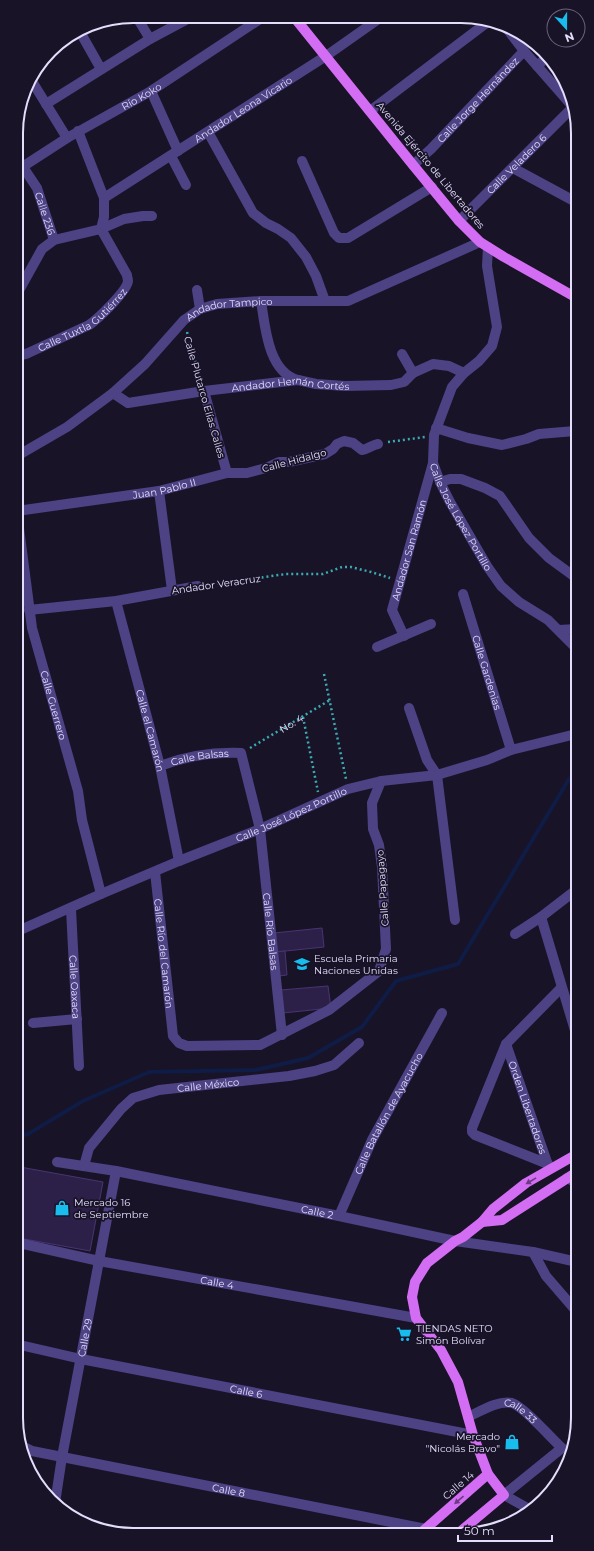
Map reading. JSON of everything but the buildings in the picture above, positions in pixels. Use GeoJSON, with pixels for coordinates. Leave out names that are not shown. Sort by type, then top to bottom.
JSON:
{"type":"FeatureCollection","features":[{"type":"Feature","properties":{"kind":"main road","name":"Avenida Ejército de Libertadores"},"geometry":{"type":"LineString","coordinates":[[299,23],[459,221],[484,244],[571,295]]}},
{"type":"Feature","properties":{"kind":"main road"},"geometry":{"type":"LineString","coordinates":[[488,1474],[473,1435],[458,1382],[441,1350],[416,1318],[412,1297],[414,1282],[427,1263],[482,1222],[493,1210],[526,1183],[549,1167],[571,1157]]}},
{"type":"Feature","properties":{"kind":"main road"},"geometry":{"type":"LineString","coordinates":[[482,1222],[502,1220],[571,1176]]}},
{"type":"Feature","properties":{"kind":"main road","name":"Calle 14"},"geometry":{"type":"LineString","coordinates":[[427,1528],[488,1474],[504,1494]]}},
{"type":"Feature","properties":{"kind":"main road"},"geometry":{"type":"LineString","coordinates":[[465,1528],[504,1494]]}},
{"type":"Feature","properties":{"kind":"street"},"geometry":{"type":"LineString","coordinates":[[140,23],[150,39]]}},
{"type":"Feature","properties":{"kind":"street"},"geometry":{"type":"LineString","coordinates":[[46,104],[150,39],[180,23]]}},
{"type":"Feature","properties":{"kind":"street","name":"Río Koko"},"geometry":{"type":"LineString","coordinates":[[23,167],[66,138],[151,91],[254,23]]}},
{"type":"Feature","properties":{"kind":"street","name":"Andador Leona Vicario"},"geometry":{"type":"LineString","coordinates":[[104,198],[326,56],[373,23]]}},
{"type":"Feature","properties":{"kind":"street"},"geometry":{"type":"LineString","coordinates":[[370,111],[484,25]]}},
{"type":"Feature","properties":{"kind":"street"},"geometry":{"type":"LineString","coordinates":[[82,35],[101,69]]}},
{"type":"Feature","properties":{"kind":"street"},"geometry":{"type":"LineString","coordinates":[[512,35],[565,97]]}},
{"type":"Feature","properties":{"kind":"street","name":"Calle Jorge Hernández"},"geometry":{"type":"LineString","coordinates":[[413,165],[431,149],[524,51]]}},
{"type":"Feature","properties":{"kind":"street"},"geometry":{"type":"LineString","coordinates":[[537,66],[544,60]]}},
{"type":"Feature","properties":{"kind":"street"},"geometry":{"type":"LineString","coordinates":[[34,84],[66,138]]}},
{"type":"Feature","properties":{"kind":"street"},"geometry":{"type":"LineString","coordinates":[[151,91],[186,185]]}},
{"type":"Feature","properties":{"kind":"street","name":"Calle Veladero 6"},"geometry":{"type":"LineString","coordinates":[[459,221],[569,112]]}},
{"type":"Feature","properties":{"kind":"street"},"geometry":{"type":"LineString","coordinates":[[78,131],[104,198],[104,217],[101,229]]}},
{"type":"Feature","properties":{"kind":"street"},"geometry":{"type":"LineString","coordinates":[[208,132],[253,213],[266,223],[291,238],[306,257],[316,276],[325,301]]}},
{"type":"Feature","properties":{"kind":"street"},"geometry":{"type":"LineString","coordinates":[[302,161],[334,233],[339,238],[348,238],[432,187]]}},
{"type":"Feature","properties":{"kind":"street"},"geometry":{"type":"LineString","coordinates":[[512,168],[571,200]]}},
{"type":"Feature","properties":{"kind":"street","name":"Calle 236"},"geometry":{"type":"LineString","coordinates":[[23,172],[37,188],[54,240]]}},
{"type":"Feature","properties":{"kind":"street"},"geometry":{"type":"LineString","coordinates":[[23,283],[42,249],[54,240],[101,229],[124,219],[152,216]]}},
{"type":"Feature","properties":{"kind":"street","name":"Calle Tuxtla Gutiérrez"},"geometry":{"type":"LineString","coordinates":[[23,355],[89,325],[99,318],[125,288],[128,282],[127,275],[101,229]]}},
{"type":"Feature","properties":{"kind":"street","name":"Andador Tampico"},"geometry":{"type":"LineString","coordinates":[[23,453],[67,428],[113,393],[145,364],[184,320],[200,309],[217,304],[261,301],[348,301],[484,244]]}},
{"type":"Feature","properties":{"kind":"street","name":"Calle José López Portillo"},"geometry":{"type":"LineString","coordinates":[[484,244],[496,327],[492,346],[479,362],[464,373],[452,387],[435,432],[433,463],[440,482],[487,566],[501,586],[519,602],[548,620],[571,643]]}},
{"type":"Feature","properties":{"kind":"street"},"geometry":{"type":"LineString","coordinates":[[197,290],[200,309]]}},
{"type":"Feature","properties":{"kind":"street"},"geometry":{"type":"LineString","coordinates":[[261,301],[267,335],[273,354],[282,371],[298,380]]}},
{"type":"Feature","properties":{"kind":"street"},"geometry":{"type":"LineString","coordinates":[[402,354],[413,373]]}},
{"type":"Feature","properties":{"kind":"street","name":"Andador Hernán Cortés"},"geometry":{"type":"LineString","coordinates":[[113,393],[128,403],[204,391],[298,380],[316,384],[345,386],[391,386],[404,382],[413,373],[433,364],[449,366],[464,373]]}},
{"type":"Feature","properties":{"kind":"street","name":"Calle Plutarco Elías Calles"},"geometry":{"type":"LineString","coordinates":[[204,391],[227,473]]}},
{"type":"Feature","properties":{"kind":"street"},"geometry":{"type":"LineString","coordinates":[[435,432],[502,445],[526,439],[538,434],[571,431]]}},
{"type":"Feature","properties":{"kind":"street","name":"Calle Hidalgo"},"geometry":{"type":"LineString","coordinates":[[227,473],[247,473],[266,468],[279,462],[288,462],[326,454],[333,450],[337,444],[344,441],[353,442],[362,450],[378,444]]}},
{"type":"Feature","properties":{"kind":"street","name":"Andador San Ramón"},"geometry":{"type":"LineString","coordinates":[[404,636],[392,610],[433,463]]}},
{"type":"Feature","properties":{"kind":"street","name":"Juan Pablo II"},"geometry":{"type":"LineString","coordinates":[[23,511],[159,491],[227,473]]}},
{"type":"Feature","properties":{"kind":"street"},"geometry":{"type":"LineString","coordinates":[[440,482],[450,479],[461,479],[485,488],[500,496],[529,538],[549,558],[571,574]]}},
{"type":"Feature","properties":{"kind":"street"},"geometry":{"type":"LineString","coordinates":[[159,491],[172,590]]}},
{"type":"Feature","properties":{"kind":"street","name":"Calle Guerrero"},"geometry":{"type":"LineString","coordinates":[[23,561],[32,628],[78,791],[82,820],[101,894]]}},
{"type":"Feature","properties":{"kind":"street","name":"Andador Veracruz"},"geometry":{"type":"LineString","coordinates":[[29,610],[116,601],[198,586]]}},
{"type":"Feature","properties":{"kind":"street","name":"Calle Gardenias"},"geometry":{"type":"LineString","coordinates":[[463,594],[511,750]]}},
{"type":"Feature","properties":{"kind":"street","name":"Calle el Camarón"},"geometry":{"type":"LineString","coordinates":[[116,601],[160,766],[179,861]]}},
{"type":"Feature","properties":{"kind":"street"},"geometry":{"type":"LineString","coordinates":[[377,647],[431,624]]}},
{"type":"Feature","properties":{"kind":"street"},"geometry":{"type":"LineString","coordinates":[[559,630],[571,629]]}},
{"type":"Feature","properties":{"kind":"street"},"geometry":{"type":"LineString","coordinates":[[409,708],[427,760],[436,775],[454,920]]}},
{"type":"Feature","properties":{"kind":"street","name":"Calle José López Portillo"},"geometry":{"type":"LineString","coordinates":[[23,929],[179,861],[260,829],[348,789],[381,781],[436,775],[487,760],[511,750],[546,740],[571,735]]}},
{"type":"Feature","properties":{"kind":"street","name":"Calle Balsas"},"geometry":{"type":"LineString","coordinates":[[160,766],[212,753],[241,753]]}},
{"type":"Feature","properties":{"kind":"street"},"geometry":{"type":"LineString","coordinates":[[241,753],[260,829]]}},
{"type":"Feature","properties":{"kind":"street","name":"Calle Papagayo"},"geometry":{"type":"LineString","coordinates":[[282,1035],[329,1010],[379,971],[386,949],[382,867],[379,845],[373,829],[372,803],[381,781]]}},
{"type":"Feature","properties":{"kind":"street","name":"Calle Río Balsas"},"geometry":{"type":"LineString","coordinates":[[260,829],[282,1035]]}},
{"type":"Feature","properties":{"kind":"street","name":"Calle Río del Camarón"},"geometry":{"type":"LineString","coordinates":[[155,872],[173,1036],[178,1043],[187,1046],[260,1044],[282,1035]]}},
{"type":"Feature","properties":{"kind":"street"},"geometry":{"type":"LineString","coordinates":[[515,934],[541,917],[571,894]]}},
{"type":"Feature","properties":{"kind":"street","name":"Calle Oaxaca"},"geometry":{"type":"LineString","coordinates":[[71,908],[79,1066]]}},
{"type":"Feature","properties":{"kind":"street"},"geometry":{"type":"LineString","coordinates":[[541,917],[571,1019]]}},
{"type":"Feature","properties":{"kind":"street"},"geometry":{"type":"LineString","coordinates":[[549,1167],[475,1135],[472,1132],[472,1128],[506,1044],[561,988]]}},
{"type":"Feature","properties":{"kind":"street","name":"Calle Batallón de Ayacucho"},"geometry":{"type":"LineString","coordinates":[[340,1216],[372,1140],[442,1013]]}},
{"type":"Feature","properties":{"kind":"street"},"geometry":{"type":"LineString","coordinates":[[32,1023],[77,1019]]}},
{"type":"Feature","properties":{"kind":"street","name":"Calle México"},"geometry":{"type":"LineString","coordinates":[[84,1166],[89,1148],[121,1109],[134,1098],[159,1090],[290,1076],[315,1070],[334,1065],[359,1043]]}},
{"type":"Feature","properties":{"kind":"street","name":"Orden Libertadores"},"geometry":{"type":"LineString","coordinates":[[506,1044],[549,1167]]}},
{"type":"Feature","properties":{"kind":"street","name":"Calle 2"},"geometry":{"type":"LineString","coordinates":[[56,1162],[116,1171],[340,1216],[455,1241],[533,1252],[571,1261]]}},
{"type":"Feature","properties":{"kind":"street","name":"Calle 29"},"geometry":{"type":"LineString","coordinates":[[56,1497],[62,1457],[116,1171]]}},
{"type":"Feature","properties":{"kind":"street"},"geometry":{"type":"LineString","coordinates":[[567,1178],[571,1180]]}},
{"type":"Feature","properties":{"kind":"street","name":"Calle 4"},"geometry":{"type":"LineString","coordinates":[[23,1244],[99,1261],[416,1318]]}},
{"type":"Feature","properties":{"kind":"street"},"geometry":{"type":"LineString","coordinates":[[533,1252],[546,1276],[571,1305]]}},
{"type":"Feature","properties":{"kind":"street","name":"Calle 6"},"geometry":{"type":"LineString","coordinates":[[23,1346],[81,1359],[473,1435]]}},
{"type":"Feature","properties":{"kind":"street","name":"Calle 33"},"geometry":{"type":"LineString","coordinates":[[468,1416],[496,1404],[512,1403],[525,1412],[562,1448],[504,1494]]}},
{"type":"Feature","properties":{"kind":"street","name":"Calle 8"},"geometry":{"type":"LineString","coordinates":[[29,1452],[62,1457],[415,1528]]}},
{"type":"Feature","properties":{"kind":"street","name":"Calle 14"},"geometry":{"type":"LineString","coordinates":[[504,1494],[525,1507]]}},
{"type":"Feature","properties":{"kind":"path","name":"Calle Plutarco Elías Calles"},"geometry":{"type":"LineString","coordinates":[[184,320],[204,391]]}},
{"type":"Feature","properties":{"kind":"path"},"geometry":{"type":"LineString","coordinates":[[378,444],[435,432]]}},
{"type":"Feature","properties":{"kind":"path","name":"Andador Veracruz"},"geometry":{"type":"LineString","coordinates":[[198,586],[286,574],[323,574],[342,568],[351,567],[400,582]]}},
{"type":"Feature","properties":{"kind":"path"},"geometry":{"type":"LineString","coordinates":[[324,674],[348,789]]}},
{"type":"Feature","properties":{"kind":"path","name":"No. 4"},"geometry":{"type":"LineString","coordinates":[[241,753],[330,700]]}},
{"type":"Feature","properties":{"kind":"path"},"geometry":{"type":"LineString","coordinates":[[303,717],[320,802]]}},
{"type":"Feature","properties":{"kind":"waterway"},"geometry":{"type":"LineString","coordinates":[[23,1135],[28,1134],[83,1101],[149,1072],[256,1070],[308,1058],[362,1027],[396,981],[458,964],[569,779],[571,779]]}},
{"type":"Feature","properties":{"kind":"place","name":"Escuela Primaria Naciones Unidas"},"geometry":{"type":"Point","coordinates":[302,964]}},
{"type":"Feature","properties":{"kind":"place","name":"Mercado 16 de Septiembre"},"geometry":{"type":"Point","coordinates":[62,1208]}},
{"type":"Feature","properties":{"kind":"place","name":"TIENDAS NETO Simón Bolívar"},"geometry":{"type":"Point","coordinates":[404,1334]}},
{"type":"Feature","properties":{"kind":"place","name":"Mercado \"Nicolás Bravo\""},"geometry":{"type":"Point","coordinates":[512,1442]}}]}
